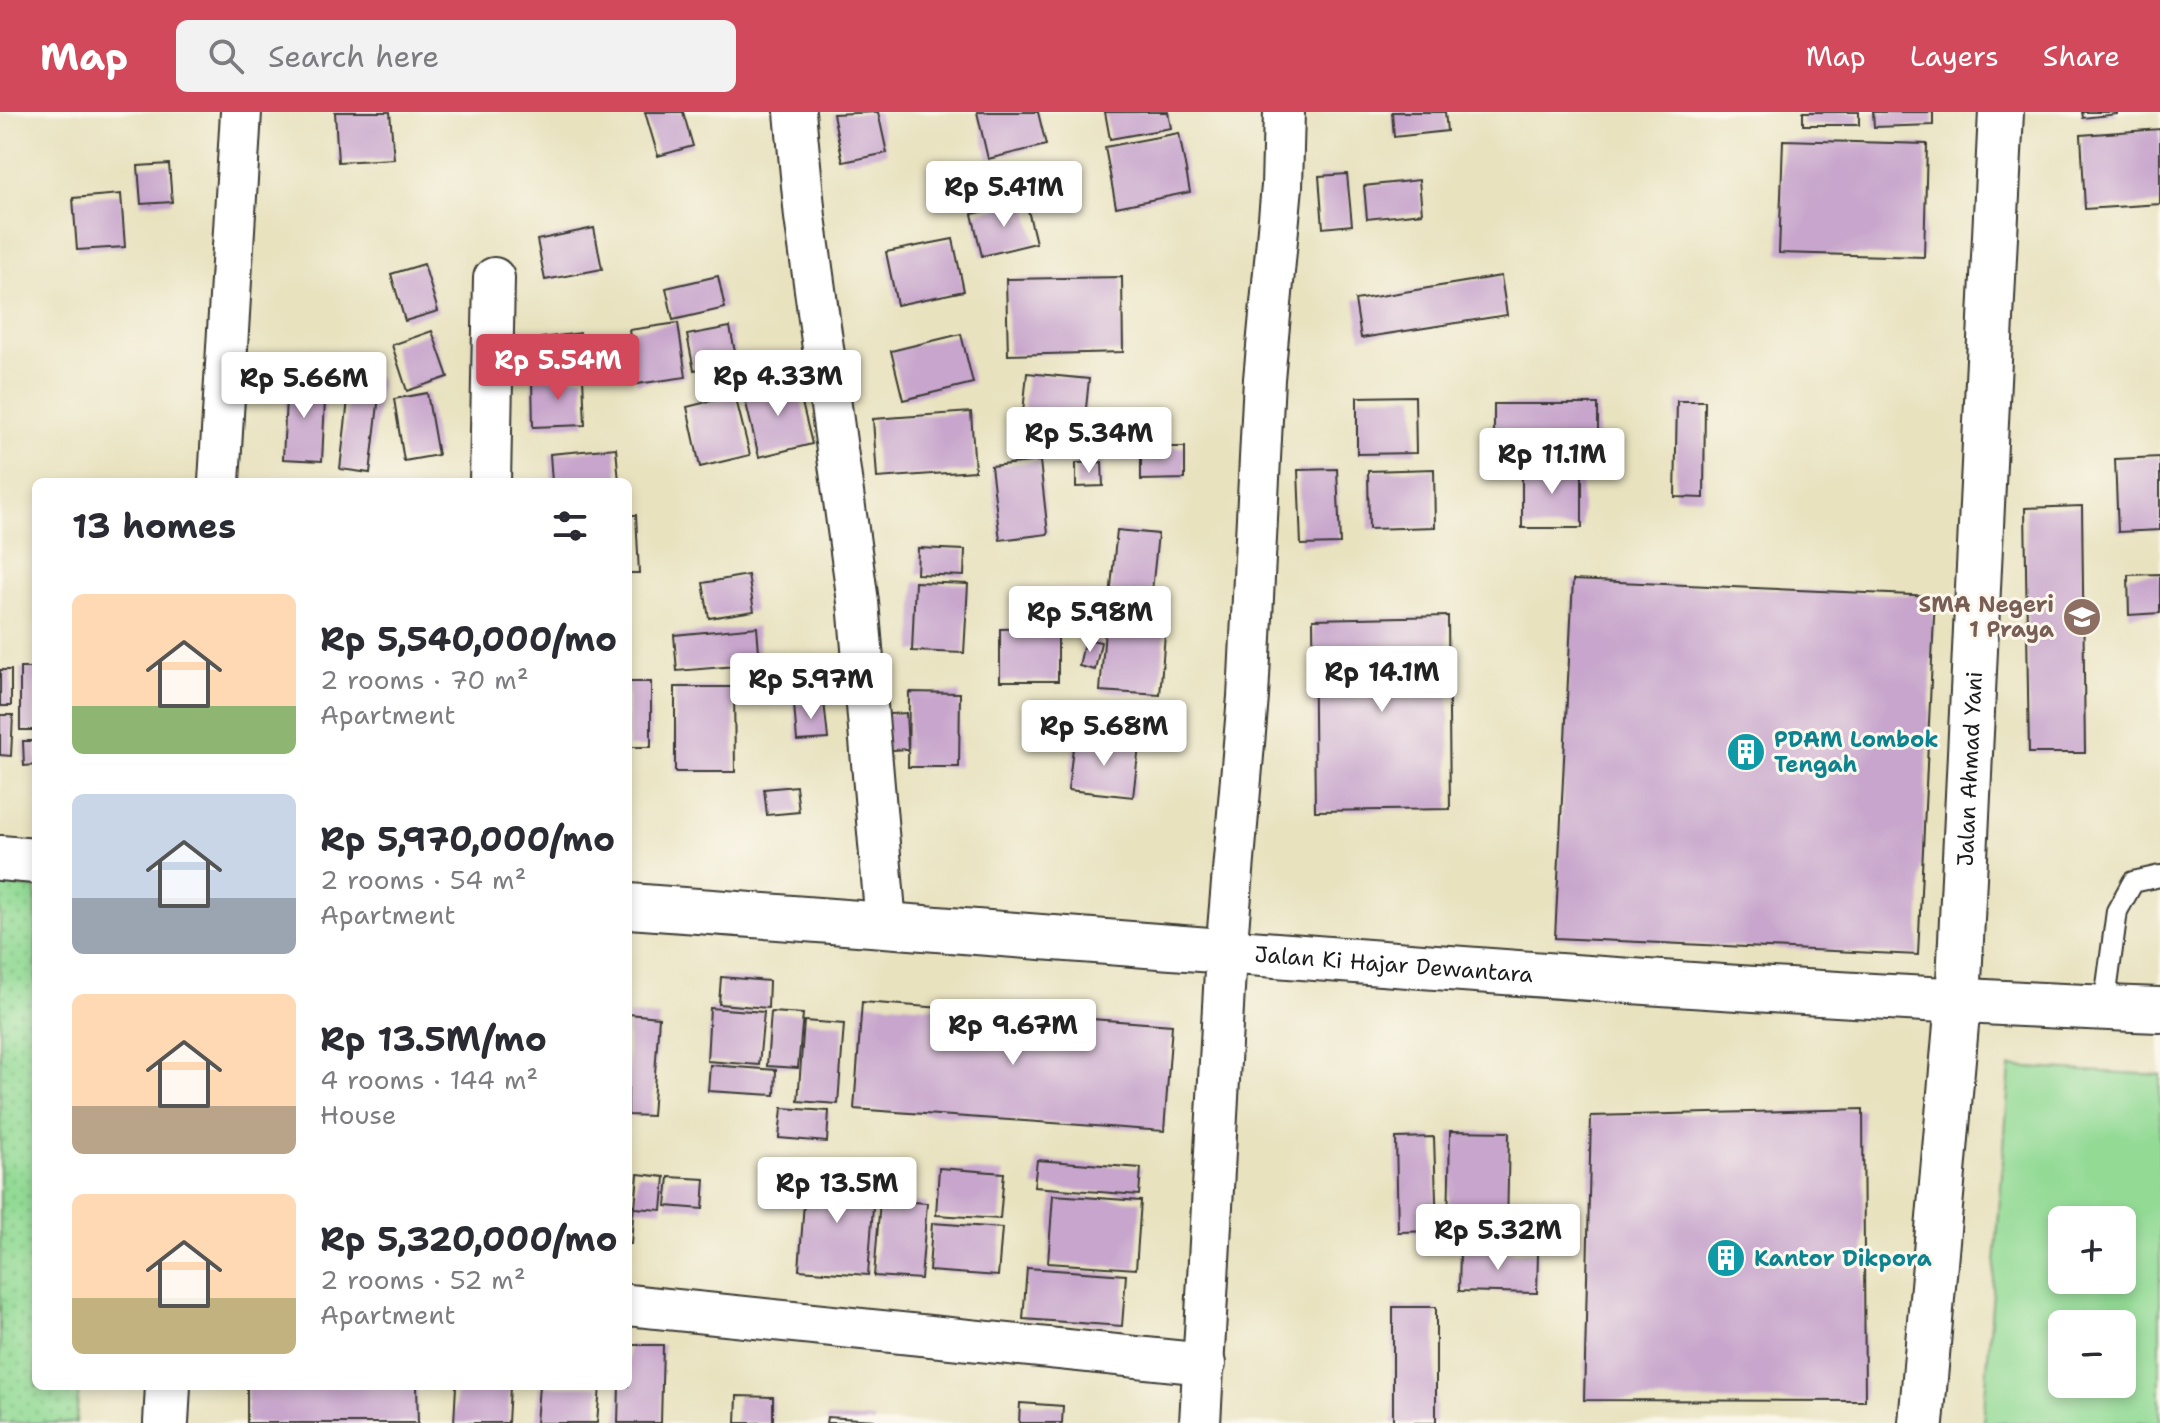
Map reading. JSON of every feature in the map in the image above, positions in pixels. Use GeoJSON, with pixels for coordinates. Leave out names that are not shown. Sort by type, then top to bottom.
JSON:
{"type":"FeatureCollection","features":[{"type":"Feature","properties":{"kind":"street"},"geometry":{"type":"LineString","coordinates":[[219,478],[241,112]]}},
{"type":"Feature","properties":{"kind":"street"},"geometry":{"type":"LineString","coordinates":[[795,112],[805,217],[858,602],[886,924]]}},
{"type":"Feature","properties":{"kind":"street"},"geometry":{"type":"LineString","coordinates":[[1200,1423],[1226,953],[1248,697],[1264,379],[1284,112]]}},
{"type":"Feature","properties":{"kind":"street","name":"Jalan Ahmad Yani"},"geometry":{"type":"LineString","coordinates":[[1921,1423],[1958,1002],[1962,698],[2001,112]]}},
{"type":"Feature","properties":{"kind":"street"},"geometry":{"type":"LineString","coordinates":[[490,478],[494,278]]}},
{"type":"Feature","properties":{"kind":"street"},"geometry":{"type":"LineString","coordinates":[[0,858],[32,861]]}},
{"type":"Feature","properties":{"kind":"street","name":"Jalan Ki Hajar Dewantara"},"geometry":{"type":"LineString","coordinates":[[632,906],[1226,953],[1958,1002],[2160,1010]]}},
{"type":"Feature","properties":{"kind":"street"},"geometry":{"type":"LineString","coordinates":[[632,1305],[1205,1364]]}},
{"type":"Feature","properties":{"kind":"street"},"geometry":{"type":"LineString","coordinates":[[166,1423],[168,1390]]}},
{"type":"Feature","properties":{"kind":"lane"},"geometry":{"type":"LineString","coordinates":[[2104,1008],[2117,911],[2122,897],[2133,882],[2160,876]]}},
{"type":"Feature","properties":{"kind":"green space"},"geometry":{"type":"Polygon","coordinates":[[[0,885],[32,888],[32,1390],[79,1390],[76,1423],[0,1423],[0,885]]]}},
{"type":"Feature","properties":{"kind":"green space"},"geometry":{"type":"Polygon","coordinates":[[[2010,1067],[2160,1075],[2160,1423],[1983,1423],[2010,1067]]]}},
{"type":"Feature","properties":{"kind":"building"},"geometry":{"type":"Polygon","coordinates":[[[335,112],[390,112],[394,159],[338,162],[335,112]]]}},
{"type":"Feature","properties":{"kind":"building"},"geometry":{"type":"Polygon","coordinates":[[[645,112],[683,112],[693,146],[658,156],[645,112]]]}},
{"type":"Feature","properties":{"kind":"building"},"geometry":{"type":"Polygon","coordinates":[[[878,112],[887,153],[843,162],[833,114],[878,112]]]}},
{"type":"Feature","properties":{"kind":"building"},"geometry":{"type":"Polygon","coordinates":[[[977,112],[1038,112],[1046,145],[988,159],[977,112]]]}},
{"type":"Feature","properties":{"kind":"building"},"geometry":{"type":"Polygon","coordinates":[[[1105,112],[1168,112],[1171,128],[1110,139],[1105,112]]]}},
{"type":"Feature","properties":{"kind":"building"},"geometry":{"type":"Polygon","coordinates":[[[1392,112],[1445,112],[1447,131],[1394,137],[1392,112]]]}},
{"type":"Feature","properties":{"kind":"building"},"geometry":{"type":"Polygon","coordinates":[[[1803,112],[1859,112],[1859,125],[1803,125],[1803,112]]]}},
{"type":"Feature","properties":{"kind":"building"},"geometry":{"type":"Polygon","coordinates":[[[1873,112],[1933,112],[1933,125],[1874,127],[1873,112]]]}},
{"type":"Feature","properties":{"kind":"building"},"geometry":{"type":"Polygon","coordinates":[[[2082,112],[2117,112],[2117,114],[2083,118],[2082,112]]]}},
{"type":"Feature","properties":{"kind":"building"},"geometry":{"type":"Polygon","coordinates":[[[2160,129],[2160,204],[2085,209],[2081,135],[2160,129]]]}},
{"type":"Feature","properties":{"kind":"building"},"geometry":{"type":"Polygon","coordinates":[[[1179,133],[1190,192],[1116,207],[1105,147],[1179,133]]]}},
{"type":"Feature","properties":{"kind":"building"},"geometry":{"type":"Polygon","coordinates":[[[1783,140],[1927,144],[1924,257],[1779,253],[1783,140]]]}},
{"type":"Feature","properties":{"kind":"building"},"geometry":{"type":"Polygon","coordinates":[[[169,164],[172,202],[141,204],[138,166],[169,164]]]}},
{"type":"Feature","properties":{"kind":"building"},"geometry":{"type":"Polygon","coordinates":[[[1347,174],[1352,225],[1323,228],[1319,176],[1347,174]]]}},
{"type":"Feature","properties":{"kind":"building"},"geometry":{"type":"Polygon","coordinates":[[[1419,180],[1422,213],[1367,219],[1364,186],[1419,180]]]}},
{"type":"Feature","properties":{"kind":"building"},"geometry":{"type":"Polygon","coordinates":[[[121,194],[125,247],[77,250],[73,198],[121,194]]]}},
{"type":"Feature","properties":{"kind":"building"},"geometry":{"type":"Polygon","coordinates":[[[1026,202],[1036,243],[982,256],[972,214],[1026,202]]]}},
{"type":"Feature","properties":{"kind":"building"},"geometry":{"type":"Polygon","coordinates":[[[594,228],[602,269],[545,280],[537,240],[594,228]]]}},
{"type":"Feature","properties":{"kind":"building"},"geometry":{"type":"Polygon","coordinates":[[[953,239],[964,291],[897,305],[886,252],[953,239]]]}},
{"type":"Feature","properties":{"kind":"building"},"geometry":{"type":"Polygon","coordinates":[[[424,264],[438,311],[405,321],[391,274],[424,264]]]}},
{"type":"Feature","properties":{"kind":"building"},"geometry":{"type":"Polygon","coordinates":[[[718,276],[725,308],[673,320],[666,288],[718,276]]]}},
{"type":"Feature","properties":{"kind":"building"},"geometry":{"type":"Polygon","coordinates":[[[1501,276],[1507,315],[1361,338],[1355,300],[1501,276]]]}},
{"type":"Feature","properties":{"kind":"building"},"geometry":{"type":"Polygon","coordinates":[[[1122,277],[1123,352],[1008,355],[1006,279],[1122,277]]]}},
{"type":"Feature","properties":{"kind":"building"},"geometry":{"type":"Polygon","coordinates":[[[678,323],[686,377],[637,384],[629,330],[678,323]]]}},
{"type":"Feature","properties":{"kind":"building"},"geometry":{"type":"Polygon","coordinates":[[[730,327],[737,362],[694,370],[687,335],[730,327]]]}},
{"type":"Feature","properties":{"kind":"building"},"geometry":{"type":"Polygon","coordinates":[[[432,331],[448,377],[407,391],[392,345],[432,331]]]}},
{"type":"Feature","properties":{"kind":"building"},"geometry":{"type":"Polygon","coordinates":[[[580,333],[584,367],[545,372],[541,338],[580,333]]]}},
{"type":"Feature","properties":{"kind":"building"},"geometry":{"type":"Polygon","coordinates":[[[961,334],[973,383],[903,400],[891,351],[961,334]]]}},
{"type":"Feature","properties":{"kind":"building"},"geometry":{"type":"Polygon","coordinates":[[[1027,373],[1089,379],[1082,448],[1020,442],[1027,373]]]}},
{"type":"Feature","properties":{"kind":"building"},"geometry":{"type":"Polygon","coordinates":[[[351,374],[381,378],[370,473],[340,469],[351,374]]]}},
{"type":"Feature","properties":{"kind":"building"},"geometry":{"type":"Polygon","coordinates":[[[583,377],[585,425],[533,427],[532,379],[583,377]]]}},
{"type":"Feature","properties":{"kind":"building"},"geometry":{"type":"Polygon","coordinates":[[[287,378],[326,380],[322,461],[283,459],[287,378]]]}},
{"type":"Feature","properties":{"kind":"building"},"geometry":{"type":"Polygon","coordinates":[[[796,378],[812,444],[759,457],[743,391],[796,378]]]}},
{"type":"Feature","properties":{"kind":"building"},"geometry":{"type":"Polygon","coordinates":[[[427,393],[438,455],[404,461],[394,399],[427,393]]]}},
{"type":"Feature","properties":{"kind":"building"},"geometry":{"type":"Polygon","coordinates":[[[735,395],[750,455],[700,467],[687,407],[735,395]]]}},
{"type":"Feature","properties":{"kind":"building"},"geometry":{"type":"Polygon","coordinates":[[[1415,396],[1416,453],[1357,454],[1357,397],[1415,396]]]}},
{"type":"Feature","properties":{"kind":"building"},"geometry":{"type":"Polygon","coordinates":[[[1677,401],[1705,401],[1704,498],[1675,497],[1677,401]]]}},
{"type":"Feature","properties":{"kind":"building"},"geometry":{"type":"Polygon","coordinates":[[[1494,404],[1598,404],[1598,453],[1494,452],[1494,404]]]}},
{"type":"Feature","properties":{"kind":"building"},"geometry":{"type":"Polygon","coordinates":[[[971,412],[975,471],[877,478],[873,419],[971,412]]]}},
{"type":"Feature","properties":{"kind":"building"},"geometry":{"type":"Polygon","coordinates":[[[1141,447],[1185,447],[1185,479],[1141,480],[1141,447]]]}},
{"type":"Feature","properties":{"kind":"building"},"geometry":{"type":"Polygon","coordinates":[[[616,448],[619,478],[552,478],[550,454],[616,448]]]}},
{"type":"Feature","properties":{"kind":"building"},"geometry":{"type":"Polygon","coordinates":[[[2160,457],[2160,530],[2118,532],[2115,459],[2160,457]]]}},
{"type":"Feature","properties":{"kind":"building"},"geometry":{"type":"Polygon","coordinates":[[[1040,461],[1048,534],[1000,540],[991,466],[1040,461]]]}},
{"type":"Feature","properties":{"kind":"building"},"geometry":{"type":"Polygon","coordinates":[[[1102,462],[1103,486],[1076,487],[1076,463],[1102,462]]]}},
{"type":"Feature","properties":{"kind":"building"},"geometry":{"type":"Polygon","coordinates":[[[1522,465],[1582,465],[1582,528],[1522,528],[1522,465]]]}},
{"type":"Feature","properties":{"kind":"building"},"geometry":{"type":"Polygon","coordinates":[[[1337,469],[1340,544],[1301,545],[1298,470],[1337,469]]]}},
{"type":"Feature","properties":{"kind":"building"},"geometry":{"type":"Polygon","coordinates":[[[1434,469],[1435,527],[1369,529],[1368,471],[1434,469]]]}},
{"type":"Feature","properties":{"kind":"building"},"geometry":{"type":"Polygon","coordinates":[[[2082,506],[2085,753],[2029,753],[2025,508],[2082,506]]]}},
{"type":"Feature","properties":{"kind":"building"},"geometry":{"type":"Polygon","coordinates":[[[632,515],[636,515],[639,573],[632,573],[632,515]]]}},
{"type":"Feature","properties":{"kind":"building"},"geometry":{"type":"Polygon","coordinates":[[[1117,530],[1158,534],[1151,600],[1110,596],[1117,530]]]}},
{"type":"Feature","properties":{"kind":"building"},"geometry":{"type":"Polygon","coordinates":[[[918,548],[965,550],[964,576],[917,574],[918,548]]]}},
{"type":"Feature","properties":{"kind":"building"},"geometry":{"type":"Polygon","coordinates":[[[2160,574],[2160,613],[2129,615],[2128,575],[2160,574]]]}},
{"type":"Feature","properties":{"kind":"building"},"geometry":{"type":"Polygon","coordinates":[[[748,575],[754,611],[709,618],[703,583],[748,575]]]}},
{"type":"Feature","properties":{"kind":"building","name":"PDAM Lombok Tengah"},"geometry":{"type":"Polygon","coordinates":[[[1573,580],[1935,596],[1918,955],[1555,938],[1573,580]]]}},
{"type":"Feature","properties":{"kind":"building"},"geometry":{"type":"Polygon","coordinates":[[[915,582],[968,584],[964,653],[912,651],[915,582]]]}},
{"type":"Feature","properties":{"kind":"building"},"geometry":{"type":"Polygon","coordinates":[[[1448,616],[1450,809],[1315,811],[1313,619],[1448,616]]]}},
{"type":"Feature","properties":{"kind":"building"},"geometry":{"type":"Polygon","coordinates":[[[1106,618],[1166,622],[1160,695],[1100,691],[1106,618]]]}},
{"type":"Feature","properties":{"kind":"building"},"geometry":{"type":"Polygon","coordinates":[[[757,627],[760,664],[677,671],[674,635],[757,627]]]}},
{"type":"Feature","properties":{"kind":"building"},"geometry":{"type":"Polygon","coordinates":[[[1058,628],[1058,681],[1000,681],[1000,629],[1058,628]]]}},
{"type":"Feature","properties":{"kind":"building"},"geometry":{"type":"Polygon","coordinates":[[[1085,639],[1101,642],[1095,670],[1079,666],[1085,639]]]}},
{"type":"Feature","properties":{"kind":"building"},"geometry":{"type":"Polygon","coordinates":[[[20,668],[32,668],[32,730],[20,730],[20,668]]]}},
{"type":"Feature","properties":{"kind":"building"},"geometry":{"type":"Polygon","coordinates":[[[0,670],[11,670],[11,706],[0,706],[0,670]]]}},
{"type":"Feature","properties":{"kind":"building"},"geometry":{"type":"Polygon","coordinates":[[[632,682],[651,682],[651,747],[632,747],[632,682]]]}},
{"type":"Feature","properties":{"kind":"building"},"geometry":{"type":"Polygon","coordinates":[[[675,687],[734,687],[735,772],[675,772],[675,687]]]}},
{"type":"Feature","properties":{"kind":"building"},"geometry":{"type":"Polygon","coordinates":[[[909,692],[960,693],[959,767],[908,767],[909,692]]]}},
{"type":"Feature","properties":{"kind":"building"},"geometry":{"type":"Polygon","coordinates":[[[824,701],[828,739],[797,741],[794,704],[824,701]]]}},
{"type":"Feature","properties":{"kind":"building"},"geometry":{"type":"Polygon","coordinates":[[[906,713],[908,749],[877,751],[875,715],[906,713]]]}},
{"type":"Feature","properties":{"kind":"building"},"geometry":{"type":"Polygon","coordinates":[[[0,715],[13,715],[11,756],[0,755],[0,715]]]}},
{"type":"Feature","properties":{"kind":"building"},"geometry":{"type":"Polygon","coordinates":[[[1074,739],[1139,746],[1133,797],[1068,790],[1074,739]]]}},
{"type":"Feature","properties":{"kind":"building"},"geometry":{"type":"Polygon","coordinates":[[[23,741],[32,741],[32,765],[24,766],[23,741]]]}},
{"type":"Feature","properties":{"kind":"building"},"geometry":{"type":"Polygon","coordinates":[[[796,786],[799,812],[767,815],[764,789],[796,786]]]}},
{"type":"Feature","properties":{"kind":"building"},"geometry":{"type":"Polygon","coordinates":[[[721,977],[769,981],[768,1008],[719,1004],[721,977]]]}},
{"type":"Feature","properties":{"kind":"building"},"geometry":{"type":"Polygon","coordinates":[[[862,1002],[1172,1025],[1164,1131],[854,1109],[862,1002]]]}},
{"type":"Feature","properties":{"kind":"building"},"geometry":{"type":"Polygon","coordinates":[[[710,1008],[764,1012],[759,1065],[707,1061],[710,1008]]]}},
{"type":"Feature","properties":{"kind":"building"},"geometry":{"type":"Polygon","coordinates":[[[771,1012],[803,1014],[798,1068],[767,1066],[771,1012]]]}},
{"type":"Feature","properties":{"kind":"building"},"geometry":{"type":"Polygon","coordinates":[[[632,1014],[659,1017],[652,1116],[632,1115],[632,1014]]]}},
{"type":"Feature","properties":{"kind":"building"},"geometry":{"type":"Polygon","coordinates":[[[804,1021],[844,1024],[838,1104],[798,1101],[804,1021]]]}},
{"type":"Feature","properties":{"kind":"building"},"geometry":{"type":"Polygon","coordinates":[[[710,1065],[776,1070],[775,1095],[708,1091],[710,1065]]]}},
{"type":"Feature","properties":{"kind":"building"},"geometry":{"type":"Polygon","coordinates":[[[782,1108],[829,1111],[827,1142],[779,1138],[782,1108]]]}},
{"type":"Feature","properties":{"kind":"building","name":"Kantor Dikpora"},"geometry":{"type":"Polygon","coordinates":[[[1863,1109],[1865,1401],[1584,1400],[1591,1116],[1863,1109]]]}},
{"type":"Feature","properties":{"kind":"building"},"geometry":{"type":"Polygon","coordinates":[[[1450,1131],[1509,1132],[1507,1228],[1448,1227],[1450,1131]]]}},
{"type":"Feature","properties":{"kind":"building"},"geometry":{"type":"Polygon","coordinates":[[[1434,1137],[1437,1231],[1398,1232],[1396,1138],[1434,1137]]]}},
{"type":"Feature","properties":{"kind":"building"},"geometry":{"type":"Polygon","coordinates":[[[1037,1160],[1141,1168],[1139,1195],[1034,1187],[1037,1160]]]}},
{"type":"Feature","properties":{"kind":"building"},"geometry":{"type":"Polygon","coordinates":[[[939,1168],[1004,1173],[1000,1219],[936,1215],[939,1168]]]}},
{"type":"Feature","properties":{"kind":"building"},"geometry":{"type":"Polygon","coordinates":[[[638,1174],[665,1177],[662,1210],[635,1208],[638,1174]]]}},
{"type":"Feature","properties":{"kind":"building"},"geometry":{"type":"Polygon","coordinates":[[[806,1175],[875,1180],[868,1275],[799,1270],[806,1175]]]}},
{"type":"Feature","properties":{"kind":"building"},"geometry":{"type":"Polygon","coordinates":[[[669,1177],[705,1179],[703,1209],[666,1206],[669,1177]]]}},
{"type":"Feature","properties":{"kind":"building"},"geometry":{"type":"Polygon","coordinates":[[[1053,1195],[1141,1201],[1136,1269],[1048,1263],[1053,1195]]]}},
{"type":"Feature","properties":{"kind":"building"},"geometry":{"type":"Polygon","coordinates":[[[880,1200],[927,1203],[921,1279],[874,1276],[880,1200]]]}},
{"type":"Feature","properties":{"kind":"building"},"geometry":{"type":"Polygon","coordinates":[[[932,1223],[1002,1228],[998,1276],[929,1271],[932,1223]]]}},
{"type":"Feature","properties":{"kind":"building"},"geometry":{"type":"Polygon","coordinates":[[[1460,1251],[1538,1253],[1537,1293],[1459,1291],[1460,1251]]]}},
{"type":"Feature","properties":{"kind":"building"},"geometry":{"type":"Polygon","coordinates":[[[1027,1268],[1126,1275],[1122,1326],[1023,1319],[1027,1268]]]}},
{"type":"Feature","properties":{"kind":"building"},"geometry":{"type":"Polygon","coordinates":[[[1393,1307],[1436,1307],[1436,1423],[1393,1423],[1393,1307]]]}},
{"type":"Feature","properties":{"kind":"building"},"geometry":{"type":"Polygon","coordinates":[[[632,1345],[663,1345],[661,1423],[618,1423],[619,1390],[632,1390],[632,1345]]]}},
{"type":"Feature","properties":{"kind":"building"},"geometry":{"type":"Polygon","coordinates":[[[247,1390],[417,1390],[418,1423],[247,1423],[247,1390]]]}},
{"type":"Feature","properties":{"kind":"building"},"geometry":{"type":"Polygon","coordinates":[[[456,1390],[510,1390],[508,1423],[454,1423],[456,1390]]]}},
{"type":"Feature","properties":{"kind":"building"},"geometry":{"type":"Polygon","coordinates":[[[539,1390],[600,1390],[597,1423],[536,1423],[539,1390]]]}},
{"type":"Feature","properties":{"kind":"building"},"geometry":{"type":"Polygon","coordinates":[[[737,1396],[773,1397],[773,1423],[736,1423],[737,1396]]]}},
{"type":"Feature","properties":{"kind":"building"},"geometry":{"type":"Polygon","coordinates":[[[1020,1403],[1063,1406],[1062,1423],[1019,1423],[1020,1403]]]}},
{"type":"Feature","properties":{"kind":"building"},"geometry":{"type":"Polygon","coordinates":[[[827,1417],[874,1420],[874,1423],[826,1423],[827,1417]]]}},
{"type":"Feature","properties":{"kind":"place","name":"SMA Negeri 1 Praya"},"geometry":{"type":"Point","coordinates":[2082,617]}},
{"type":"Feature","properties":{"kind":"place","name":"PDAM Lombok Tengah"},"geometry":{"type":"Point","coordinates":[1746,752]}},
{"type":"Feature","properties":{"kind":"place","name":"Kantor Dikpora"},"geometry":{"type":"Point","coordinates":[1726,1258]}}]}
